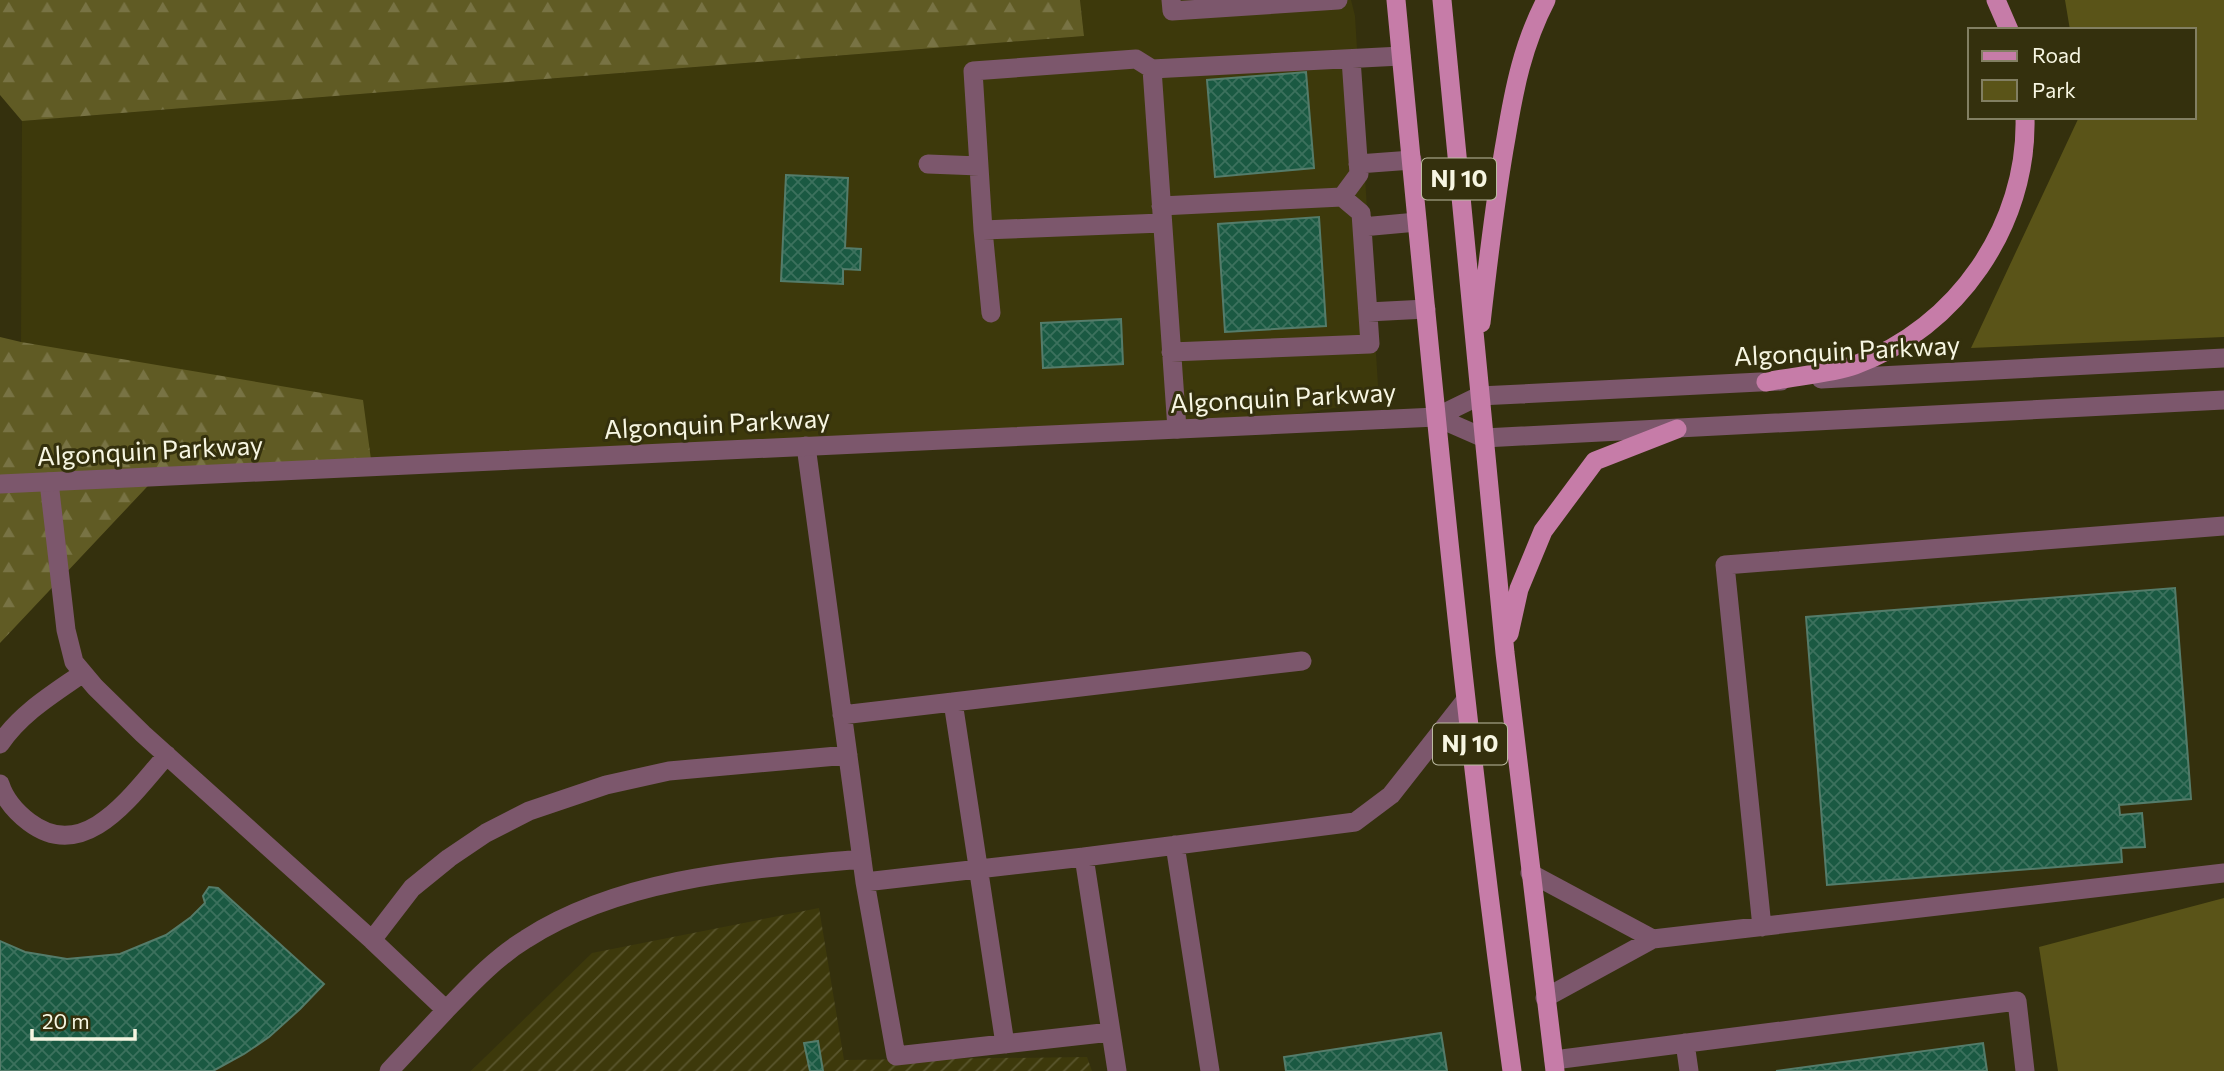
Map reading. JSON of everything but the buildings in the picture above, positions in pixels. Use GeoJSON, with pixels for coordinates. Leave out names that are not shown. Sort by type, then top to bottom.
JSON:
{"type":"FeatureCollection","features":[{"type":"Feature","properties":{"kind":"main road","name":"NJ 10"},"geometry":{"type":"LineString","coordinates":[[1396,0],[1465,701],[1512,1071]]}},
{"type":"Feature","properties":{"kind":"main road","name":"NJ 10"},"geometry":{"type":"LineString","coordinates":[[1442,0],[1505,653],[1555,1065]]}},
{"type":"Feature","properties":{"kind":"main road"},"geometry":{"type":"LineString","coordinates":[[1476,359],[1499,176],[1517,73],[1536,19],[1546,0]]}},
{"type":"Feature","properties":{"kind":"main road"},"geometry":{"type":"LineString","coordinates":[[1996,0],[2008,28]]}},
{"type":"Feature","properties":{"kind":"main road"},"geometry":{"type":"LineString","coordinates":[[1766,382],[1853,366],[1891,349],[1948,306],[1979,271],[2002,230],[2018,186],[2026,140],[2025,119]]}},
{"type":"Feature","properties":{"kind":"main road"},"geometry":{"type":"LineString","coordinates":[[1505,653],[1519,589],[1543,531],[1595,461],[1677,429]]}},
{"type":"Feature","properties":{"kind":"street"},"geometry":{"type":"LineString","coordinates":[[1171,0],[1172,11],[1338,0]]}},
{"type":"Feature","properties":{"kind":"street"},"geometry":{"type":"LineString","coordinates":[[991,313],[973,71],[1136,59],[1152,69],[1401,56]]}},
{"type":"Feature","properties":{"kind":"street"},"geometry":{"type":"LineString","coordinates":[[1342,197],[1359,174],[1351,59]]}},
{"type":"Feature","properties":{"kind":"street"},"geometry":{"type":"LineString","coordinates":[[1152,69],[1177,429]]}},
{"type":"Feature","properties":{"kind":"street"},"geometry":{"type":"LineString","coordinates":[[1358,164],[1412,160]]}},
{"type":"Feature","properties":{"kind":"street"},"geometry":{"type":"LineString","coordinates":[[928,164],[979,166]]}},
{"type":"Feature","properties":{"kind":"street"},"geometry":{"type":"LineString","coordinates":[[984,230],[1342,197],[1361,213],[1370,344],[1171,352]]}},
{"type":"Feature","properties":{"kind":"street"},"geometry":{"type":"LineString","coordinates":[[1362,227],[1417,222]]}},
{"type":"Feature","properties":{"kind":"street"},"geometry":{"type":"LineString","coordinates":[[1368,312],[1426,309]]}},
{"type":"Feature","properties":{"kind":"street","name":"Algonquin Parkway"},"geometry":{"type":"LineString","coordinates":[[0,484],[1436,417],[1479,396],[2224,358]]}},
{"type":"Feature","properties":{"kind":"street","name":"Algonquin Parkway"},"geometry":{"type":"LineString","coordinates":[[1436,417],[1484,438],[2224,400]]}},
{"type":"Feature","properties":{"kind":"street"},"geometry":{"type":"LineString","coordinates":[[806,446],[865,883],[896,1056],[1111,1032]]}},
{"type":"Feature","properties":{"kind":"street"},"geometry":{"type":"LineString","coordinates":[[49,482],[66,630],[74,662],[94,687],[446,1010]]}},
{"type":"Feature","properties":{"kind":"street"},"geometry":{"type":"LineString","coordinates":[[1762,926],[1725,565],[2224,526]]}},
{"type":"Feature","properties":{"kind":"street"},"geometry":{"type":"LineString","coordinates":[[842,715],[1302,661]]}},
{"type":"Feature","properties":{"kind":"street"},"geometry":{"type":"LineString","coordinates":[[0,744],[11,728],[34,708],[83,673]]}},
{"type":"Feature","properties":{"kind":"street"},"geometry":{"type":"LineString","coordinates":[[865,883],[1355,822],[1391,795],[1465,701]]}},
{"type":"Feature","properties":{"kind":"street"},"geometry":{"type":"LineString","coordinates":[[953,702],[1005,1044]]}},
{"type":"Feature","properties":{"kind":"street"},"geometry":{"type":"LineString","coordinates":[[0,784],[4,796],[20,815],[41,832],[65,836],[87,832],[108,820],[167,755]]}},
{"type":"Feature","properties":{"kind":"street"},"geometry":{"type":"LineString","coordinates":[[372,940],[412,888],[486,833],[530,811],[606,785],[669,771],[848,755]]}},
{"type":"Feature","properties":{"kind":"street"},"geometry":{"type":"LineString","coordinates":[[1175,845],[1210,1071]]}},
{"type":"Feature","properties":{"kind":"street"},"geometry":{"type":"LineString","coordinates":[[1084,857],[1117,1071]]}},
{"type":"Feature","properties":{"kind":"street"},"geometry":{"type":"LineString","coordinates":[[389,1071],[486,968],[524,939],[560,919],[634,891],[792,865],[862,859]]}},
{"type":"Feature","properties":{"kind":"street"},"geometry":{"type":"LineString","coordinates":[[1530,873],[1653,939]]}},
{"type":"Feature","properties":{"kind":"street"},"geometry":{"type":"LineString","coordinates":[[1545,998],[1653,939],[2224,873]]}},
{"type":"Feature","properties":{"kind":"street"},"geometry":{"type":"LineString","coordinates":[[1555,1065],[1685,1043],[2017,1001],[2025,1071]]}},
{"type":"Feature","properties":{"kind":"street"},"geometry":{"type":"LineString","coordinates":[[1685,1043],[1689,1071]]}},
{"type":"Feature","properties":{"kind":"shaded area"},"geometry":{"type":"Polygon","coordinates":[[[1080,0],[1351,0],[1355,16],[1379,401],[1134,439],[372,467],[21,342],[22,121],[1084,36],[1080,0]]]}},
{"type":"Feature","properties":{"kind":"shaded area"},"geometry":{"type":"Polygon","coordinates":[[[819,908],[844,1060],[1087,1057],[1092,1071],[471,1071],[592,953],[819,908]]]}},
{"type":"Feature","properties":{"kind":"green space"},"geometry":{"type":"Polygon","coordinates":[[[0,0],[1080,0],[1084,36],[22,121],[0,95],[0,0]]]}},
{"type":"Feature","properties":{"kind":"green space"},"geometry":{"type":"Polygon","coordinates":[[[2065,0],[2224,0],[2224,337],[1971,348],[2078,119],[2196,119],[2196,28],[2070,28],[2065,0]]]}},
{"type":"Feature","properties":{"kind":"green space"},"geometry":{"type":"Polygon","coordinates":[[[0,337],[363,400],[372,467],[161,472],[0,643],[0,337]]]}},
{"type":"Feature","properties":{"kind":"green space"},"geometry":{"type":"Polygon","coordinates":[[[2224,898],[2224,1071],[2058,1071],[2039,947],[2224,898]]]}}]}
